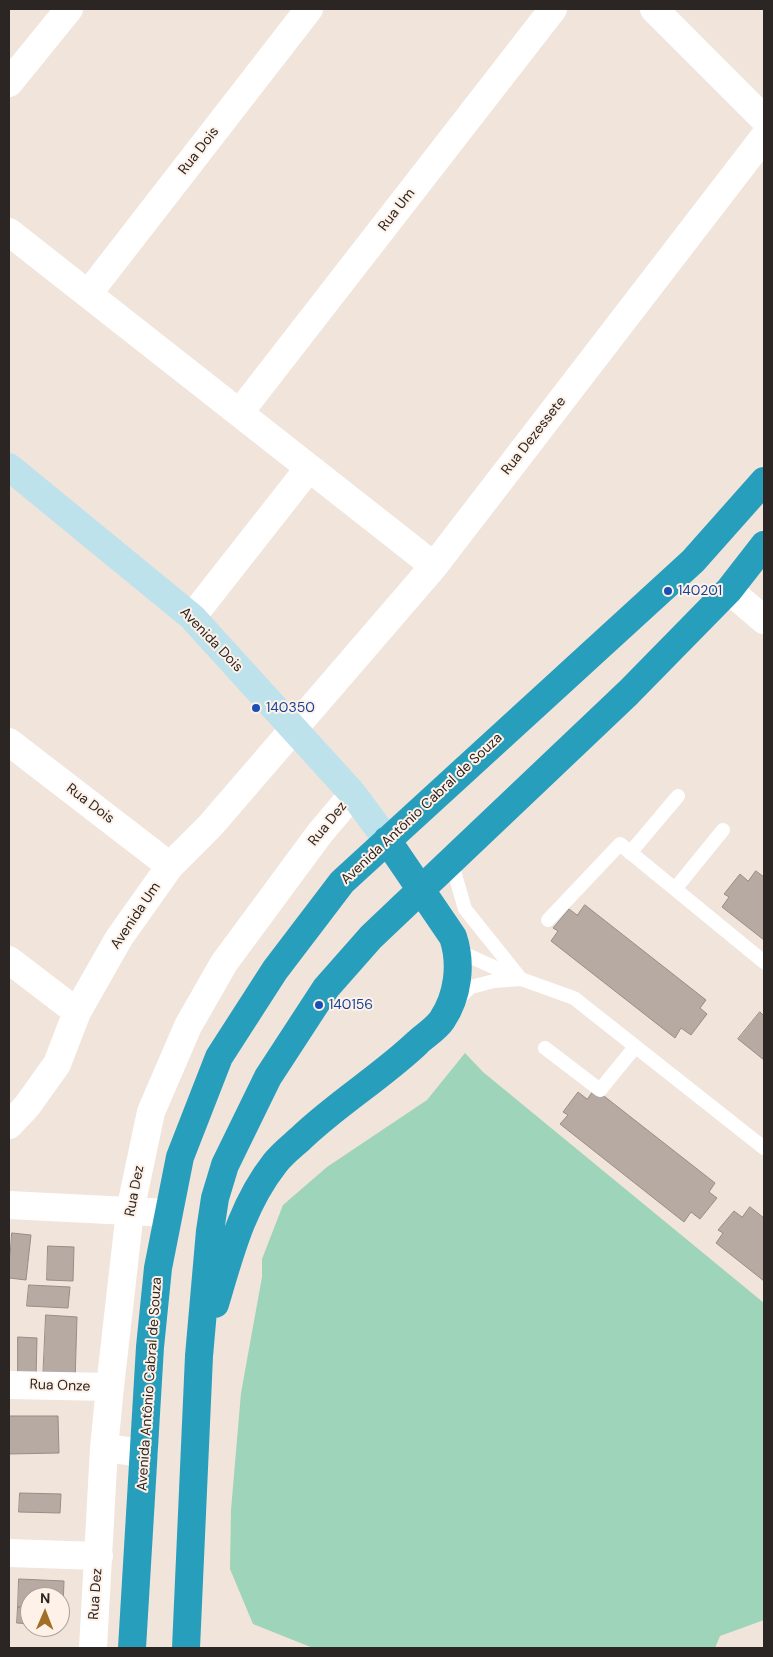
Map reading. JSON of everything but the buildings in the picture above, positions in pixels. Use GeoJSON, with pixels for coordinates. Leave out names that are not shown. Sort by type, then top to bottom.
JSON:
{"type":"FeatureCollection","features":[{"type":"Feature","properties":{"kind":"highway","name":"Avenida Antônio Cabral de Souza"},"geometry":{"type":"LineString","coordinates":[[132,1648],[150,1347],[158,1268],[180,1158],[212,1072],[227,1043],[275,970],[342,882],[693,561],[764,481]]}},
{"type":"Feature","properties":{"kind":"highway"},"geometry":{"type":"LineString","coordinates":[[186,1648],[199,1356],[210,1231],[215,1198],[225,1165],[268,1077],[326,988],[371,936],[628,693],[729,590],[764,545]]}},
{"type":"Feature","properties":{"kind":"highway"},"geometry":{"type":"LineString","coordinates":[[199,1356],[234,1240],[255,1190],[277,1160],[317,1123],[402,1057],[442,1020],[446,1010],[459,969],[458,951],[453,937],[386,840]]}},
{"type":"Feature","properties":{"kind":"street"},"geometry":{"type":"LineString","coordinates":[[9,83],[69,9]]}},
{"type":"Feature","properties":{"kind":"street","name":"Rua Dois"},"geometry":{"type":"LineString","coordinates":[[88,294],[309,9]]}},
{"type":"Feature","properties":{"kind":"street","name":"Rua Um"},"geometry":{"type":"LineString","coordinates":[[240,412],[553,9]]}},
{"type":"Feature","properties":{"kind":"street"},"geometry":{"type":"LineString","coordinates":[[654,9],[764,119]]}},
{"type":"Feature","properties":{"kind":"street","name":"Rua Dezessete"},"geometry":{"type":"LineString","coordinates":[[295,728],[434,566],[760,151]]}},
{"type":"Feature","properties":{"kind":"street"},"geometry":{"type":"LineString","coordinates":[[9,232],[434,566]]}},
{"type":"Feature","properties":{"kind":"street","name":"Avenida Dois"},"geometry":{"type":"LineString","coordinates":[[9,467],[192,616],[353,794],[386,840]]}},
{"type":"Feature","properties":{"kind":"street"},"geometry":{"type":"LineString","coordinates":[[192,616],[310,468]]}},
{"type":"Feature","properties":{"kind":"street"},"geometry":{"type":"LineString","coordinates":[[729,590],[764,620]]}},
{"type":"Feature","properties":{"kind":"street","name":"Avenida Um"},"geometry":{"type":"LineString","coordinates":[[9,1125],[27,1106],[56,1064],[77,1012],[119,938],[170,866],[210,826],[295,728]]}},
{"type":"Feature","properties":{"kind":"street","name":"Rua Dois"},"geometry":{"type":"LineString","coordinates":[[9,742],[170,866]]}},
{"type":"Feature","properties":{"kind":"street","name":"Rua Dez"},"geometry":{"type":"LineString","coordinates":[[93,1648],[104,1448],[110,1387],[130,1211],[151,1112],[188,1026],[224,963],[320,833],[353,794]]}},
{"type":"Feature","properties":{"kind":"street"},"geometry":{"type":"LineString","coordinates":[[9,960],[77,1012]]}},
{"type":"Feature","properties":{"kind":"street"},"geometry":{"type":"LineString","coordinates":[[9,1205],[168,1213]]}},
{"type":"Feature","properties":{"kind":"street","name":"Rua Onze"},"geometry":{"type":"LineString","coordinates":[[9,1385],[110,1387]]}},
{"type":"Feature","properties":{"kind":"street"},"geometry":{"type":"LineString","coordinates":[[104,1448],[144,1453]]}},
{"type":"Feature","properties":{"kind":"street"},"geometry":{"type":"LineString","coordinates":[[9,1553],[99,1556]]}},
{"type":"Feature","properties":{"kind":"lane"},"geometry":{"type":"LineString","coordinates":[[630,853],[678,796]]}},
{"type":"Feature","properties":{"kind":"lane"},"geometry":{"type":"LineString","coordinates":[[675,889],[723,830]]}},
{"type":"Feature","properties":{"kind":"lane"},"geometry":{"type":"LineString","coordinates":[[548,920],[620,844],[764,962]]}},
{"type":"Feature","properties":{"kind":"lane"},"geometry":{"type":"LineString","coordinates":[[451,860],[465,909],[521,979]]}},
{"type":"Feature","properties":{"kind":"lane"},"geometry":{"type":"LineString","coordinates":[[458,951],[521,979],[574,998],[764,1148]]}},
{"type":"Feature","properties":{"kind":"lane"},"geometry":{"type":"LineString","coordinates":[[446,1010],[471,987],[494,981],[521,979]]}},
{"type":"Feature","properties":{"kind":"lane"},"geometry":{"type":"LineString","coordinates":[[545,1048],[600,1090],[635,1046]]}},
{"type":"Feature","properties":{"kind":"green space"},"geometry":{"type":"Polygon","coordinates":[[[465,1053],[483,1072],[764,1303],[764,1620],[720,1636],[715,1648],[313,1648],[253,1624],[230,1569],[231,1510],[241,1393],[262,1277],[262,1259],[283,1205],[327,1167],[427,1100],[465,1053]]]}},
{"type":"Feature","properties":{"kind":"place","name":"140201"},"geometry":{"type":"Point","coordinates":[668,591]}},
{"type":"Feature","properties":{"kind":"place","name":"140350"},"geometry":{"type":"Point","coordinates":[256,708]}},
{"type":"Feature","properties":{"kind":"place","name":"140156"},"geometry":{"type":"Point","coordinates":[319,1005]}}]}
